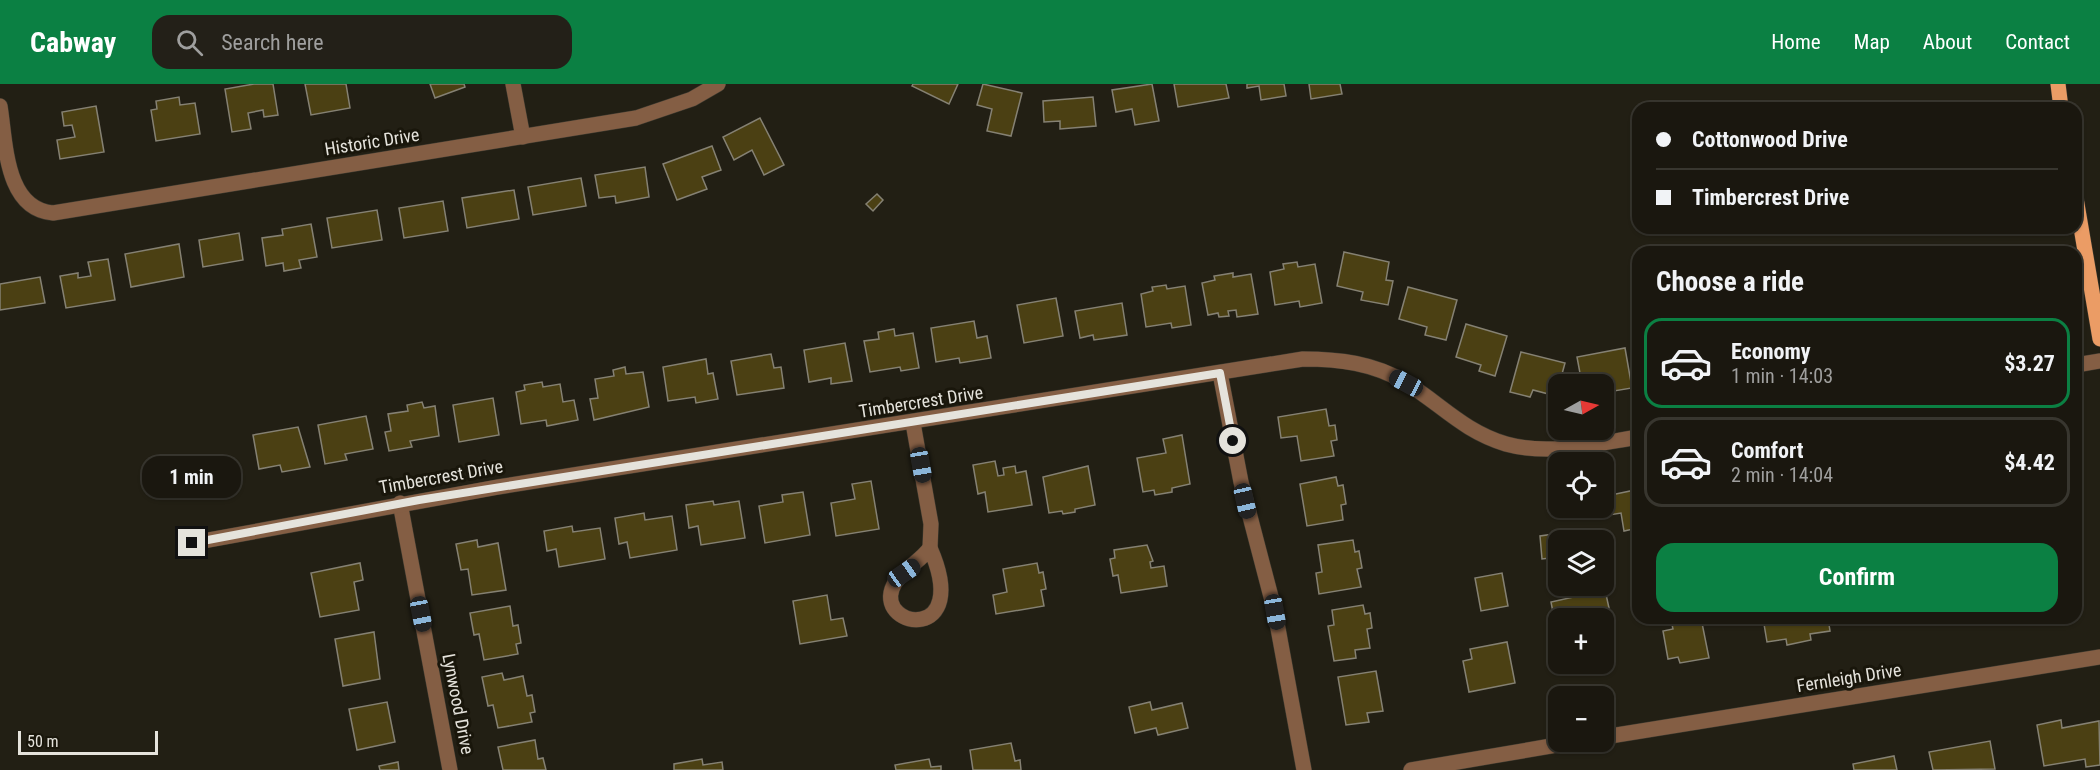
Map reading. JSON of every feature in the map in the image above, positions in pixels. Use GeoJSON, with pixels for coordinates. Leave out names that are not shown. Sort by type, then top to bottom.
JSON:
{"type":"FeatureCollection","features":[{"type":"Feature","properties":{"kind":"main road"},"geometry":{"type":"LineString","coordinates":[[2058,84],[2060,102]]}},
{"type":"Feature","properties":{"kind":"main road"},"geometry":{"type":"LineString","coordinates":[[2082,222],[2095,273],[2100,339]]}},
{"type":"Feature","properties":{"kind":"street"},"geometry":{"type":"LineString","coordinates":[[513,84],[523,137]]}},
{"type":"Feature","properties":{"kind":"street","name":"Historic Drive"},"geometry":{"type":"LineString","coordinates":[[0,106],[16,187],[28,204],[40,212],[68,212],[523,137],[654,113],[692,99],[718,84]]}},
{"type":"Feature","properties":{"kind":"street","name":"Timbercrest Drive"},"geometry":{"type":"LineString","coordinates":[[192,543],[400,503],[1303,359],[1341,360],[1385,372],[1406,383],[1464,426],[1507,444],[1557,449],[1632,438]]}},
{"type":"Feature","properties":{"kind":"street"},"geometry":{"type":"LineString","coordinates":[[2082,364],[2100,361]]}},
{"type":"Feature","properties":{"kind":"street"},"geometry":{"type":"LineString","coordinates":[[1220,373],[1241,482],[1275,612],[1304,770]]}},
{"type":"Feature","properties":{"kind":"street"},"geometry":{"type":"LineString","coordinates":[[913,423],[930,524],[930,548],[937,566],[942,595],[934,614],[916,621],[898,613],[891,595],[897,579],[920,561],[930,548]]}},
{"type":"Feature","properties":{"kind":"street","name":"Lynwood Drive"},"geometry":{"type":"LineString","coordinates":[[400,503],[450,770]]}},
{"type":"Feature","properties":{"kind":"street","name":"Fernleigh Drive"},"geometry":{"type":"LineString","coordinates":[[1614,735],[2100,657]]}},
{"type":"Feature","properties":{"kind":"street"},"geometry":{"type":"LineString","coordinates":[[1411,770],[1548,746]]}},
{"type":"Feature","properties":{"kind":"building"},"geometry":{"type":"Polygon","coordinates":[[[254,84],[273,84],[278,115],[264,117],[263,110],[248,113],[251,129],[232,132],[225,89],[254,84]]]}},
{"type":"Feature","properties":{"kind":"building"},"geometry":{"type":"Polygon","coordinates":[[[305,84],[346,84],[350,108],[311,115],[305,84]]]}},
{"type":"Feature","properties":{"kind":"building"},"geometry":{"type":"Polygon","coordinates":[[[430,84],[464,84],[465,87],[435,98],[430,84]]]}},
{"type":"Feature","properties":{"kind":"building"},"geometry":{"type":"Polygon","coordinates":[[[913,84],[958,84],[949,104],[912,86],[913,84]]]}},
{"type":"Feature","properties":{"kind":"building"},"geometry":{"type":"Polygon","coordinates":[[[983,84],[1022,93],[1011,136],[987,131],[992,109],[977,105],[983,84]]]}},
{"type":"Feature","properties":{"kind":"building"},"geometry":{"type":"Polygon","coordinates":[[[1152,84],[1159,121],[1135,125],[1132,109],[1116,112],[1112,90],[1152,84]]]}},
{"type":"Feature","properties":{"kind":"building"},"geometry":{"type":"Polygon","coordinates":[[[1174,84],[1226,84],[1229,98],[1178,107],[1174,84]]]}},
{"type":"Feature","properties":{"kind":"building"},"geometry":{"type":"Polygon","coordinates":[[[1247,84],[1284,84],[1286,96],[1261,100],[1259,86],[1247,88],[1247,84]]]}},
{"type":"Feature","properties":{"kind":"building"},"geometry":{"type":"Polygon","coordinates":[[[1309,84],[1340,84],[1342,94],[1311,99],[1309,84]]]}},
{"type":"Feature","properties":{"kind":"building"},"geometry":{"type":"Polygon","coordinates":[[[179,97],[180,105],[195,103],[200,134],[156,141],[151,110],[157,109],[156,101],[179,97]]]}},
{"type":"Feature","properties":{"kind":"building"},"geometry":{"type":"Polygon","coordinates":[[[1093,97],[1096,126],[1060,129],[1060,121],[1044,122],[1043,101],[1093,97]]]}},
{"type":"Feature","properties":{"kind":"building"},"geometry":{"type":"Polygon","coordinates":[[[96,106],[104,152],[60,159],[57,140],[75,137],[72,125],[64,126],[62,112],[96,106]]]}},
{"type":"Feature","properties":{"kind":"building"},"geometry":{"type":"Polygon","coordinates":[[[760,118],[784,165],[764,175],[752,150],[734,160],[723,137],[760,118]]]}},
{"type":"Feature","properties":{"kind":"building"},"geometry":{"type":"Polygon","coordinates":[[[712,146],[721,170],[702,177],[707,189],[677,200],[663,164],[712,146]]]}},
{"type":"Feature","properties":{"kind":"building"},"geometry":{"type":"Polygon","coordinates":[[[645,167],[649,197],[616,203],[615,196],[599,198],[595,175],[645,167]]]}},
{"type":"Feature","properties":{"kind":"building"},"geometry":{"type":"Polygon","coordinates":[[[581,178],[586,206],[533,215],[528,187],[581,178]]]}},
{"type":"Feature","properties":{"kind":"building"},"geometry":{"type":"Polygon","coordinates":[[[514,190],[519,219],[467,228],[462,198],[514,190]]]}},
{"type":"Feature","properties":{"kind":"building"},"geometry":{"type":"Polygon","coordinates":[[[877,194],[883,200],[873,211],[866,204],[877,194]]]}},
{"type":"Feature","properties":{"kind":"building"},"geometry":{"type":"Polygon","coordinates":[[[443,201],[448,231],[404,238],[399,208],[443,201]]]}},
{"type":"Feature","properties":{"kind":"building"},"geometry":{"type":"Polygon","coordinates":[[[377,210],[382,240],[332,248],[327,218],[377,210]]]}},
{"type":"Feature","properties":{"kind":"building"},"geometry":{"type":"Polygon","coordinates":[[[311,224],[317,257],[299,260],[301,268],[284,271],[283,263],[266,266],[262,238],[283,235],[282,229],[311,224]]]}},
{"type":"Feature","properties":{"kind":"building"},"geometry":{"type":"Polygon","coordinates":[[[239,233],[243,260],[203,267],[199,240],[239,233]]]}},
{"type":"Feature","properties":{"kind":"building"},"geometry":{"type":"Polygon","coordinates":[[[179,244],[184,277],[131,287],[125,254],[179,244]]]}},
{"type":"Feature","properties":{"kind":"building"},"geometry":{"type":"Polygon","coordinates":[[[1344,252],[1389,262],[1386,280],[1393,281],[1388,305],[1361,300],[1363,292],[1337,286],[1344,252]]]}},
{"type":"Feature","properties":{"kind":"building"},"geometry":{"type":"Polygon","coordinates":[[[108,259],[115,300],[66,308],[60,276],[78,273],[78,278],[91,276],[88,262],[108,259]]]}},
{"type":"Feature","properties":{"kind":"building"},"geometry":{"type":"Polygon","coordinates":[[[1297,262],[1298,267],[1315,264],[1322,303],[1300,307],[1299,301],[1275,305],[1270,272],[1284,269],[1283,264],[1297,262]]]}},
{"type":"Feature","properties":{"kind":"building"},"geometry":{"type":"Polygon","coordinates":[[[1233,273],[1233,277],[1251,274],[1258,314],[1237,317],[1236,310],[1228,311],[1229,316],[1219,317],[1218,313],[1208,315],[1202,283],[1215,280],[1214,276],[1233,273]]]}},
{"type":"Feature","properties":{"kind":"building"},"geometry":{"type":"Polygon","coordinates":[[[40,277],[45,303],[0,310],[0,284],[40,277]]]}},
{"type":"Feature","properties":{"kind":"building"},"geometry":{"type":"Polygon","coordinates":[[[1166,285],[1167,289],[1185,286],[1191,325],[1172,328],[1171,323],[1146,327],[1141,294],[1153,291],[1152,287],[1166,285]]]}},
{"type":"Feature","properties":{"kind":"building"},"geometry":{"type":"Polygon","coordinates":[[[1408,287],[1457,300],[1446,340],[1425,335],[1427,327],[1399,319],[1408,287]]]}},
{"type":"Feature","properties":{"kind":"building"},"geometry":{"type":"Polygon","coordinates":[[[1056,298],[1063,336],[1024,343],[1017,305],[1056,298]]]}},
{"type":"Feature","properties":{"kind":"building"},"geometry":{"type":"Polygon","coordinates":[[[1122,303],[1127,335],[1094,340],[1093,335],[1080,338],[1075,311],[1122,303]]]}},
{"type":"Feature","properties":{"kind":"building"},"geometry":{"type":"Polygon","coordinates":[[[974,321],[977,338],[987,336],[991,358],[960,363],[959,358],[936,362],[931,328],[974,321]]]}},
{"type":"Feature","properties":{"kind":"building"},"geometry":{"type":"Polygon","coordinates":[[[1466,324],[1507,336],[1495,376],[1479,371],[1481,365],[1456,357],[1466,324]]]}},
{"type":"Feature","properties":{"kind":"building"},"geometry":{"type":"Polygon","coordinates":[[[894,329],[895,336],[913,333],[919,368],[901,371],[900,367],[870,372],[864,341],[879,339],[878,332],[894,329]]]}},
{"type":"Feature","properties":{"kind":"building"},"geometry":{"type":"Polygon","coordinates":[[[845,343],[852,381],[831,384],[831,378],[809,382],[804,350],[845,343]]]}},
{"type":"Feature","properties":{"kind":"building"},"geometry":{"type":"Polygon","coordinates":[[[1625,348],[1632,388],[1614,391],[1614,374],[1580,374],[1577,357],[1625,348]]]}},
{"type":"Feature","properties":{"kind":"building"},"geometry":{"type":"Polygon","coordinates":[[[1521,352],[1565,363],[1562,374],[1548,374],[1548,394],[1533,390],[1530,397],[1510,392],[1521,352]]]}},
{"type":"Feature","properties":{"kind":"building"},"geometry":{"type":"Polygon","coordinates":[[[771,354],[774,368],[781,367],[784,388],[737,395],[731,361],[771,354]]]}},
{"type":"Feature","properties":{"kind":"building"},"geometry":{"type":"Polygon","coordinates":[[[706,359],[708,374],[713,373],[718,399],[696,403],[695,397],[668,401],[663,367],[706,359]]]}},
{"type":"Feature","properties":{"kind":"building"},"geometry":{"type":"Polygon","coordinates":[[[625,367],[626,374],[643,372],[649,407],[594,420],[590,399],[598,398],[595,379],[614,376],[613,370],[625,367]]]}},
{"type":"Feature","properties":{"kind":"building"},"geometry":{"type":"Polygon","coordinates":[[[542,382],[543,387],[560,384],[563,402],[574,400],[578,420],[547,426],[546,420],[521,424],[516,392],[525,390],[524,385],[542,382]]]}},
{"type":"Feature","properties":{"kind":"building"},"geometry":{"type":"Polygon","coordinates":[[[493,398],[499,435],[459,442],[453,405],[493,398]]]}},
{"type":"Feature","properties":{"kind":"building"},"geometry":{"type":"Polygon","coordinates":[[[422,402],[424,408],[435,406],[439,436],[410,441],[412,447],[389,451],[385,432],[391,431],[388,414],[408,411],[407,405],[422,402]]]}},
{"type":"Feature","properties":{"kind":"building"},"geometry":{"type":"Polygon","coordinates":[[[1326,409],[1329,426],[1335,425],[1337,440],[1331,441],[1334,456],[1301,461],[1297,436],[1281,438],[1278,417],[1326,409]]]}},
{"type":"Feature","properties":{"kind":"building"},"geometry":{"type":"Polygon","coordinates":[[[366,416],[373,449],[345,454],[347,460],[325,464],[318,425],[366,416]]]}},
{"type":"Feature","properties":{"kind":"building"},"geometry":{"type":"Polygon","coordinates":[[[298,427],[310,467],[282,472],[280,465],[259,469],[253,435],[298,427]]]}},
{"type":"Feature","properties":{"kind":"building"},"geometry":{"type":"Polygon","coordinates":[[[1182,435],[1190,484],[1172,488],[1172,492],[1155,495],[1154,490],[1143,492],[1137,458],[1166,453],[1163,439],[1182,435]]]}},
{"type":"Feature","properties":{"kind":"building"},"geometry":{"type":"Polygon","coordinates":[[[995,461],[998,476],[1004,475],[1003,468],[1015,466],[1016,473],[1026,471],[1032,505],[988,512],[985,492],[978,494],[973,465],[995,461]]]}},
{"type":"Feature","properties":{"kind":"building"},"geometry":{"type":"Polygon","coordinates":[[[1088,466],[1095,505],[1075,509],[1075,512],[1049,513],[1043,477],[1088,466]]]}},
{"type":"Feature","properties":{"kind":"building"},"geometry":{"type":"Polygon","coordinates":[[[1336,477],[1338,486],[1343,485],[1346,504],[1341,505],[1343,520],[1307,526],[1300,484],[1336,477]]]}},
{"type":"Feature","properties":{"kind":"building"},"geometry":{"type":"Polygon","coordinates":[[[871,481],[879,529],[836,536],[831,503],[855,499],[852,484],[871,481]]]}},
{"type":"Feature","properties":{"kind":"building"},"geometry":{"type":"Polygon","coordinates":[[[1632,491],[1632,529],[1624,531],[1621,513],[1614,514],[1614,494],[1632,491]]]}},
{"type":"Feature","properties":{"kind":"building"},"geometry":{"type":"Polygon","coordinates":[[[803,492],[810,535],[765,543],[759,506],[783,502],[782,495],[803,492]]]}},
{"type":"Feature","properties":{"kind":"building"},"geometry":{"type":"Polygon","coordinates":[[[713,501],[714,505],[739,501],[745,538],[701,545],[698,526],[689,528],[686,505],[713,501]]]}},
{"type":"Feature","properties":{"kind":"building"},"geometry":{"type":"Polygon","coordinates":[[[644,513],[645,520],[672,516],[677,550],[630,558],[627,542],[619,544],[615,518],[644,513]]]}},
{"type":"Feature","properties":{"kind":"building"},"geometry":{"type":"Polygon","coordinates":[[[572,526],[573,532],[600,528],[605,559],[559,567],[556,549],[547,551],[544,531],[572,526]]]}},
{"type":"Feature","properties":{"kind":"building"},"geometry":{"type":"Polygon","coordinates":[[[1548,535],[1548,558],[1542,559],[1540,536],[1548,535]]]}},
{"type":"Feature","properties":{"kind":"building"},"geometry":{"type":"Polygon","coordinates":[[[477,540],[478,547],[498,543],[506,590],[472,595],[468,569],[461,570],[456,544],[477,540]]]}},
{"type":"Feature","properties":{"kind":"building"},"geometry":{"type":"Polygon","coordinates":[[[1353,540],[1355,552],[1359,551],[1362,568],[1357,569],[1361,587],[1319,594],[1316,573],[1322,572],[1318,545],[1353,540]]]}},
{"type":"Feature","properties":{"kind":"building"},"geometry":{"type":"Polygon","coordinates":[[[1147,545],[1153,561],[1150,562],[1151,568],[1164,566],[1167,586],[1121,593],[1118,575],[1113,576],[1110,559],[1115,558],[1114,550],[1147,545]]]}},
{"type":"Feature","properties":{"kind":"building"},"geometry":{"type":"Polygon","coordinates":[[[360,563],[363,580],[354,582],[359,610],[320,617],[311,573],[360,563]]]}},
{"type":"Feature","properties":{"kind":"building"},"geometry":{"type":"Polygon","coordinates":[[[1037,563],[1039,573],[1043,572],[1046,589],[1041,590],[1044,606],[996,614],[993,595],[1007,592],[1003,569],[1037,563]]]}},
{"type":"Feature","properties":{"kind":"building"},"geometry":{"type":"Polygon","coordinates":[[[1502,573],[1508,606],[1481,611],[1475,578],[1502,573]]]}},
{"type":"Feature","properties":{"kind":"building"},"geometry":{"type":"Polygon","coordinates":[[[827,595],[831,620],[843,618],[847,636],[800,644],[793,601],[827,595]]]}},
{"type":"Feature","properties":{"kind":"building"},"geometry":{"type":"Polygon","coordinates":[[[1578,596],[1606,596],[1609,608],[1552,608],[1551,602],[1578,596]]]}},
{"type":"Feature","properties":{"kind":"building"},"geometry":{"type":"Polygon","coordinates":[[[1363,605],[1365,614],[1370,613],[1372,628],[1367,629],[1370,648],[1355,650],[1356,658],[1334,661],[1328,626],[1334,625],[1332,610],[1363,605]]]}},
{"type":"Feature","properties":{"kind":"building"},"geometry":{"type":"Polygon","coordinates":[[[510,606],[513,626],[518,625],[521,643],[516,644],[518,654],[484,660],[479,634],[474,635],[470,613],[510,606]]]}},
{"type":"Feature","properties":{"kind":"building"},"geometry":{"type":"Polygon","coordinates":[[[1672,624],[1702,624],[1709,658],[1680,663],[1678,657],[1668,659],[1663,631],[1673,629],[1672,624]]]}},
{"type":"Feature","properties":{"kind":"building"},"geometry":{"type":"Polygon","coordinates":[[[1764,624],[1829,624],[1830,631],[1810,634],[1811,640],[1787,645],[1786,639],[1767,642],[1764,624]]]}},
{"type":"Feature","properties":{"kind":"building"},"geometry":{"type":"Polygon","coordinates":[[[374,632],[380,679],[343,686],[335,639],[374,632]]]}},
{"type":"Feature","properties":{"kind":"building"},"geometry":{"type":"Polygon","coordinates":[[[1507,642],[1515,683],[1469,692],[1463,661],[1472,659],[1470,649],[1507,642]]]}},
{"type":"Feature","properties":{"kind":"building"},"geometry":{"type":"Polygon","coordinates":[[[1376,671],[1383,711],[1367,713],[1369,722],[1346,725],[1338,677],[1376,671]]]}},
{"type":"Feature","properties":{"kind":"building"},"geometry":{"type":"Polygon","coordinates":[[[502,673],[504,680],[523,676],[527,696],[532,695],[535,712],[530,713],[532,722],[498,728],[493,705],[488,706],[482,677],[502,673]]]}},
{"type":"Feature","properties":{"kind":"building"},"geometry":{"type":"Polygon","coordinates":[[[387,702],[395,742],[357,750],[349,709],[387,702]]]}},
{"type":"Feature","properties":{"kind":"building"},"geometry":{"type":"Polygon","coordinates":[[[1150,702],[1152,710],[1182,703],[1188,728],[1158,735],[1156,728],[1135,733],[1129,707],[1150,702]]]}},
{"type":"Feature","properties":{"kind":"building"},"geometry":{"type":"Polygon","coordinates":[[[2061,720],[2062,728],[2099,721],[2100,765],[2086,767],[2085,759],[2044,766],[2037,725],[2061,720]]]}},
{"type":"Feature","properties":{"kind":"building"},"geometry":{"type":"Polygon","coordinates":[[[535,740],[538,759],[543,758],[546,770],[503,770],[498,747],[535,740]]]}},
{"type":"Feature","properties":{"kind":"building"},"geometry":{"type":"Polygon","coordinates":[[[1990,741],[1995,769],[1933,770],[1929,752],[1990,741]]]}},
{"type":"Feature","properties":{"kind":"building"},"geometry":{"type":"Polygon","coordinates":[[[1011,743],[1015,761],[1020,760],[1021,770],[973,770],[970,750],[1011,743]]]}},
{"type":"Feature","properties":{"kind":"building"},"geometry":{"type":"Polygon","coordinates":[[[1894,756],[1897,770],[1854,770],[1853,764],[1894,756]]]}},
{"type":"Feature","properties":{"kind":"building"},"geometry":{"type":"Polygon","coordinates":[[[702,759],[703,765],[722,762],[723,770],[674,770],[674,764],[702,759]]]}},
{"type":"Feature","properties":{"kind":"building"},"geometry":{"type":"Polygon","coordinates":[[[929,759],[931,767],[941,766],[941,770],[896,770],[895,765],[929,759]]]}},
{"type":"Feature","properties":{"kind":"building"},"geometry":{"type":"Polygon","coordinates":[[[398,762],[399,770],[380,770],[379,766],[398,762]]]}},
{"type":"Feature","properties":{"kind":"route"},"geometry":{"type":"LineString","coordinates":[[192,543],[419,500],[1220,373],[1233,441]]}}]}
